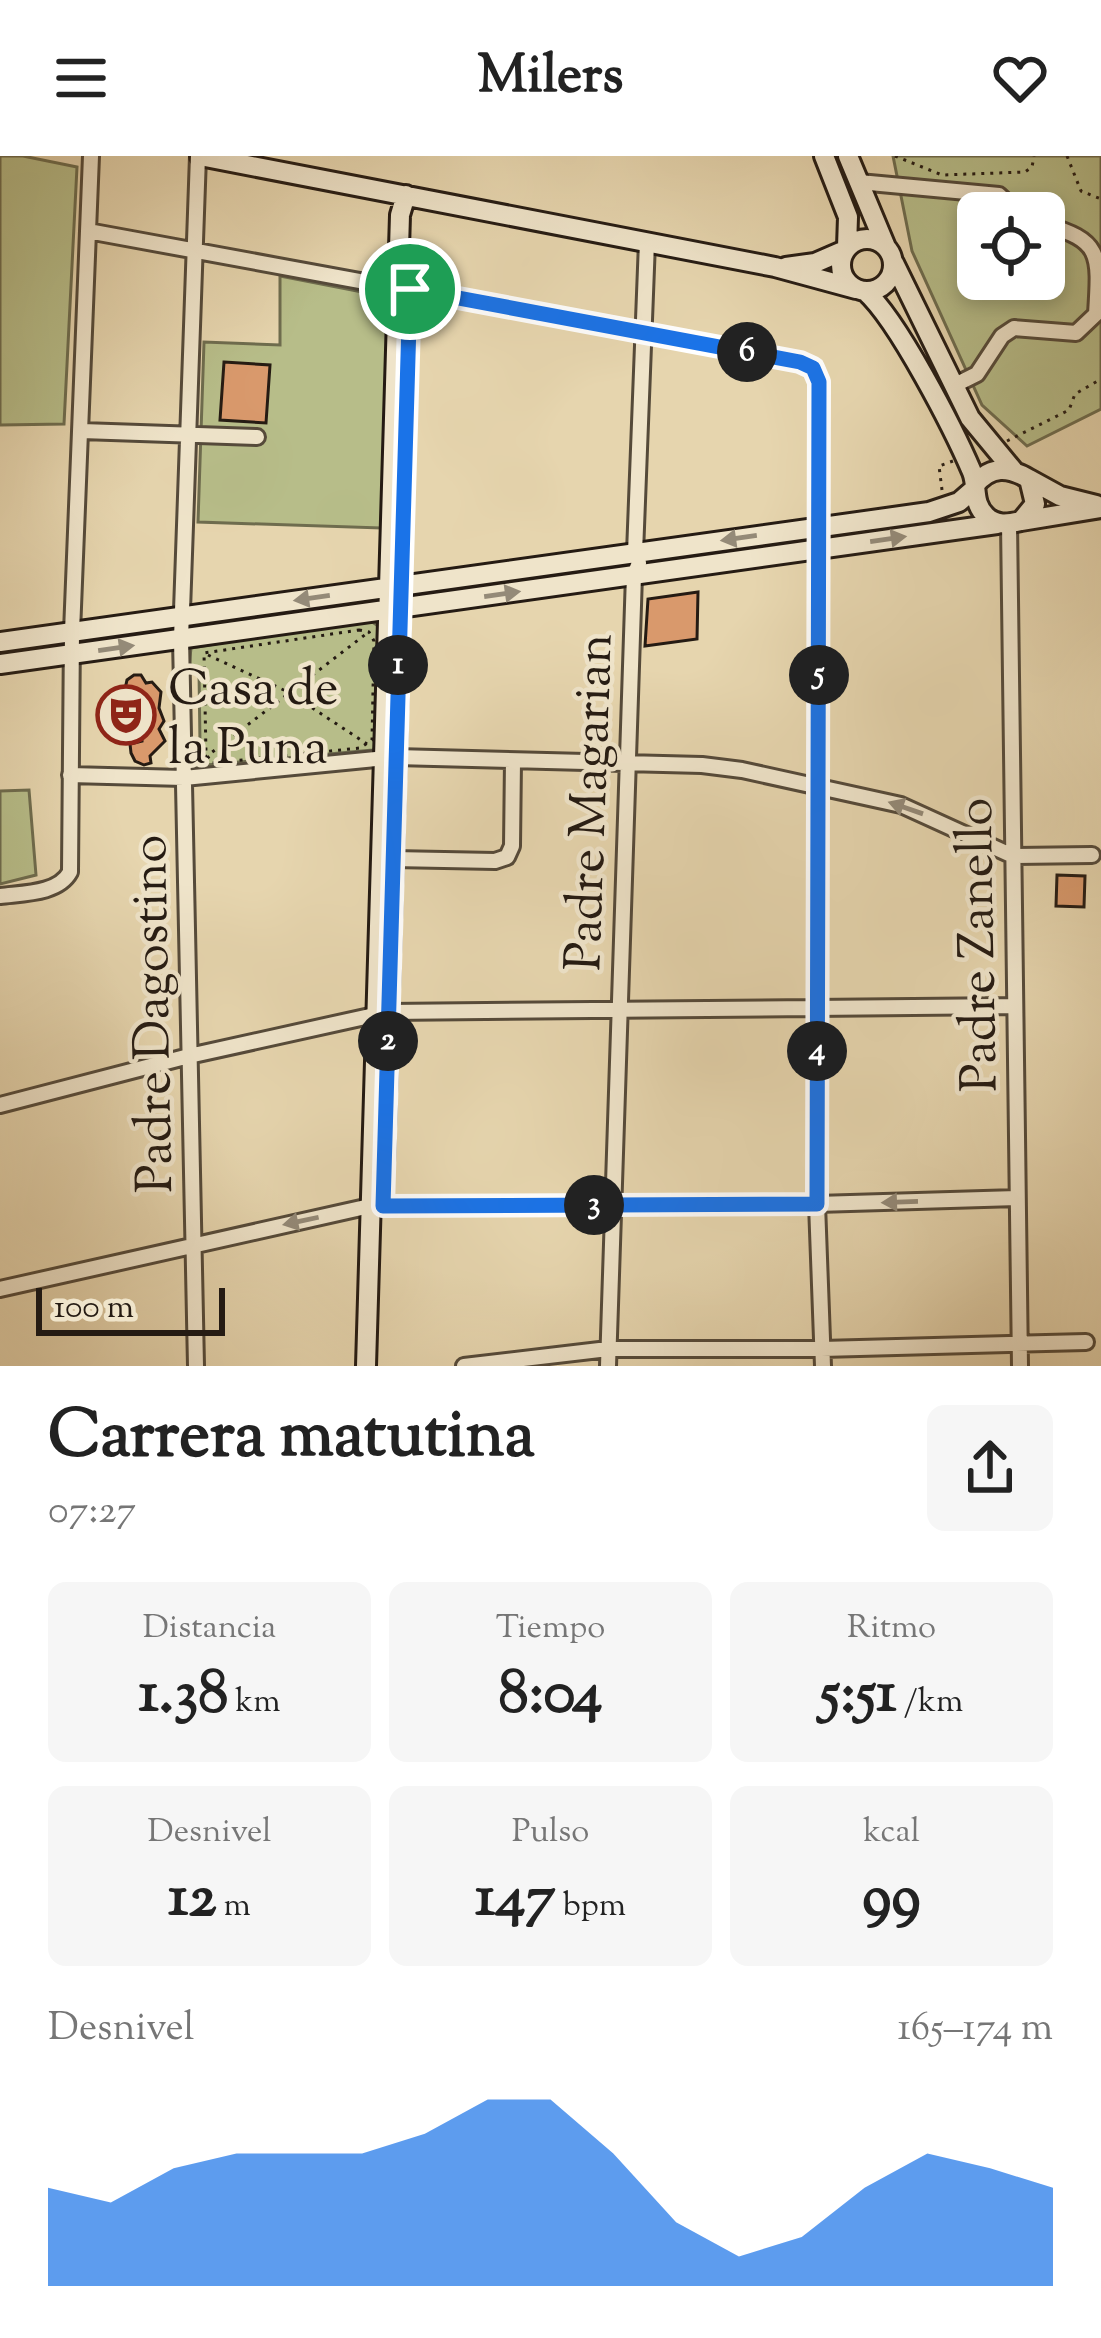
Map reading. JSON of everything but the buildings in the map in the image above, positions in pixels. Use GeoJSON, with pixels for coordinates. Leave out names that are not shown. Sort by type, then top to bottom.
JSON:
{"type":"FeatureCollection","features":[{"type":"Feature","properties":{"kind":"main road"},"geometry":{"type":"LineString","coordinates":[[199,156],[775,267],[861,291],[889,280],[890,255]]}},
{"type":"Feature","properties":{"kind":"main road"},"geometry":{"type":"LineString","coordinates":[[824,156],[848,217],[841,271],[894,326],[975,487],[982,513],[1009,523]]}},
{"type":"Feature","properties":{"kind":"main road"},"geometry":{"type":"LineString","coordinates":[[848,156],[952,386],[983,439],[1021,475],[1060,496],[1101,507]]}},
{"type":"Feature","properties":{"kind":"main road"},"geometry":{"type":"LineString","coordinates":[[366,1366],[376,1206],[404,288],[412,217],[406,195]]}},
{"type":"Feature","properties":{"kind":"main road"},"geometry":{"type":"LineString","coordinates":[[775,267],[809,264],[870,238],[890,255]]}},
{"type":"Feature","properties":{"kind":"main road"},"geometry":{"type":"LineString","coordinates":[[0,642],[929,512],[958,502],[992,471],[1021,475]]}},
{"type":"Feature","properties":{"kind":"main road"},"geometry":{"type":"LineString","coordinates":[[1009,523],[1035,505],[1021,475]]}},
{"type":"Feature","properties":{"kind":"main road"},"geometry":{"type":"LineString","coordinates":[[0,664],[1101,507]]}},
{"type":"Feature","properties":{"kind":"main road"},"geometry":{"type":"LineString","coordinates":[[382,1013],[393,859],[389,758]]}},
{"type":"Feature","properties":{"kind":"main road"},"geometry":{"type":"LineString","coordinates":[[376,1206],[378,1366]]}},
{"type":"Feature","properties":{"kind":"street"},"geometry":{"type":"LineString","coordinates":[[0,896],[65,882],[70,872],[71,632],[91,156]]}},
{"type":"Feature","properties":{"kind":"street","name":"Padre Dagostino"},"geometry":{"type":"LineString","coordinates":[[196,1366],[181,639],[199,156]]}},
{"type":"Feature","properties":{"kind":"street"},"geometry":{"type":"LineString","coordinates":[[859,182],[967,192]]}},
{"type":"Feature","properties":{"kind":"street"},"geometry":{"type":"LineString","coordinates":[[952,386],[977,374],[1002,336],[1015,328],[1076,333],[1096,314],[1094,245],[1088,237],[1065,230]]}},
{"type":"Feature","properties":{"kind":"street"},"geometry":{"type":"LineString","coordinates":[[88,231],[813,368],[819,382],[817,1204],[822,1358]]}},
{"type":"Feature","properties":{"kind":"street","name":"Padre Magarian"},"geometry":{"type":"LineString","coordinates":[[608,1366],[647,242]]}},
{"type":"Feature","properties":{"kind":"street"},"geometry":{"type":"LineString","coordinates":[[82,431],[257,437]]}},
{"type":"Feature","properties":{"kind":"street","name":"Padre Zanello"},"geometry":{"type":"LineString","coordinates":[[1009,523],[1020,1366]]}},
{"type":"Feature","properties":{"kind":"street"},"geometry":{"type":"LineString","coordinates":[[70,775],[184,778],[389,758],[742,770],[902,805],[1013,856],[1092,855]]}},
{"type":"Feature","properties":{"kind":"street"},"geometry":{"type":"LineString","coordinates":[[393,859],[495,861],[507,857],[512,846],[513,761]]}},
{"type":"Feature","properties":{"kind":"street"},"geometry":{"type":"LineString","coordinates":[[0,1105],[382,1013],[1014,1006]]}},
{"type":"Feature","properties":{"kind":"street"},"geometry":{"type":"LineString","coordinates":[[0,1288],[376,1206],[1017,1198]]}},
{"type":"Feature","properties":{"kind":"street"},"geometry":{"type":"LineString","coordinates":[[464,1366],[608,1349],[822,1358],[1086,1342]]}},
{"type":"Feature","properties":{"kind":"path"},"geometry":{"type":"LineString","coordinates":[[896,156],[942,176],[1024,172],[1032,166],[1034,156]]}},
{"type":"Feature","properties":{"kind":"path"},"geometry":{"type":"LineString","coordinates":[[1067,156],[1081,191],[1101,199]]}},
{"type":"Feature","properties":{"kind":"path"},"geometry":{"type":"LineString","coordinates":[[184,778],[206,754],[394,609]]}},
{"type":"Feature","properties":{"kind":"path"},"geometry":{"type":"LineString","coordinates":[[369,632],[374,641],[372,740],[212,763],[206,754],[204,653],[369,632]]}},
{"type":"Feature","properties":{"kind":"path"},"geometry":{"type":"LineString","coordinates":[[181,639],[288,692],[368,744]]}},
{"type":"Feature","properties":{"kind":"green space"},"geometry":{"type":"Polygon","coordinates":[[[0,156],[77,167],[64,424],[0,425],[0,156]]]}},
{"type":"Feature","properties":{"kind":"green space"},"geometry":{"type":"Polygon","coordinates":[[[893,156],[1101,156],[1101,409],[1027,446],[982,405],[912,251],[893,156]]]}},
{"type":"Feature","properties":{"kind":"green space"},"geometry":{"type":"Polygon","coordinates":[[[280,276],[388,297],[381,528],[198,522],[204,342],[280,345],[280,276]]]}},
{"type":"Feature","properties":{"kind":"green space"},"geometry":{"type":"Polygon","coordinates":[[[368,619],[381,628],[378,744],[373,750],[195,766],[190,742],[200,744],[199,671],[189,667],[191,648],[368,619]]]}},
{"type":"Feature","properties":{"kind":"green space"},"geometry":{"type":"Polygon","coordinates":[[[29,790],[36,875],[0,884],[0,791],[29,790]]]}},
{"type":"Feature","properties":{"kind":"place","name":"Casa de la Puna"},"geometry":{"type":"Point","coordinates":[126,715]}},
{"type":"Feature","properties":{"kind":"route"},"geometry":{"type":"LineString","coordinates":[[410,289],[813,368],[819,382],[817,1204],[383,1206],[410,289]]}}]}
